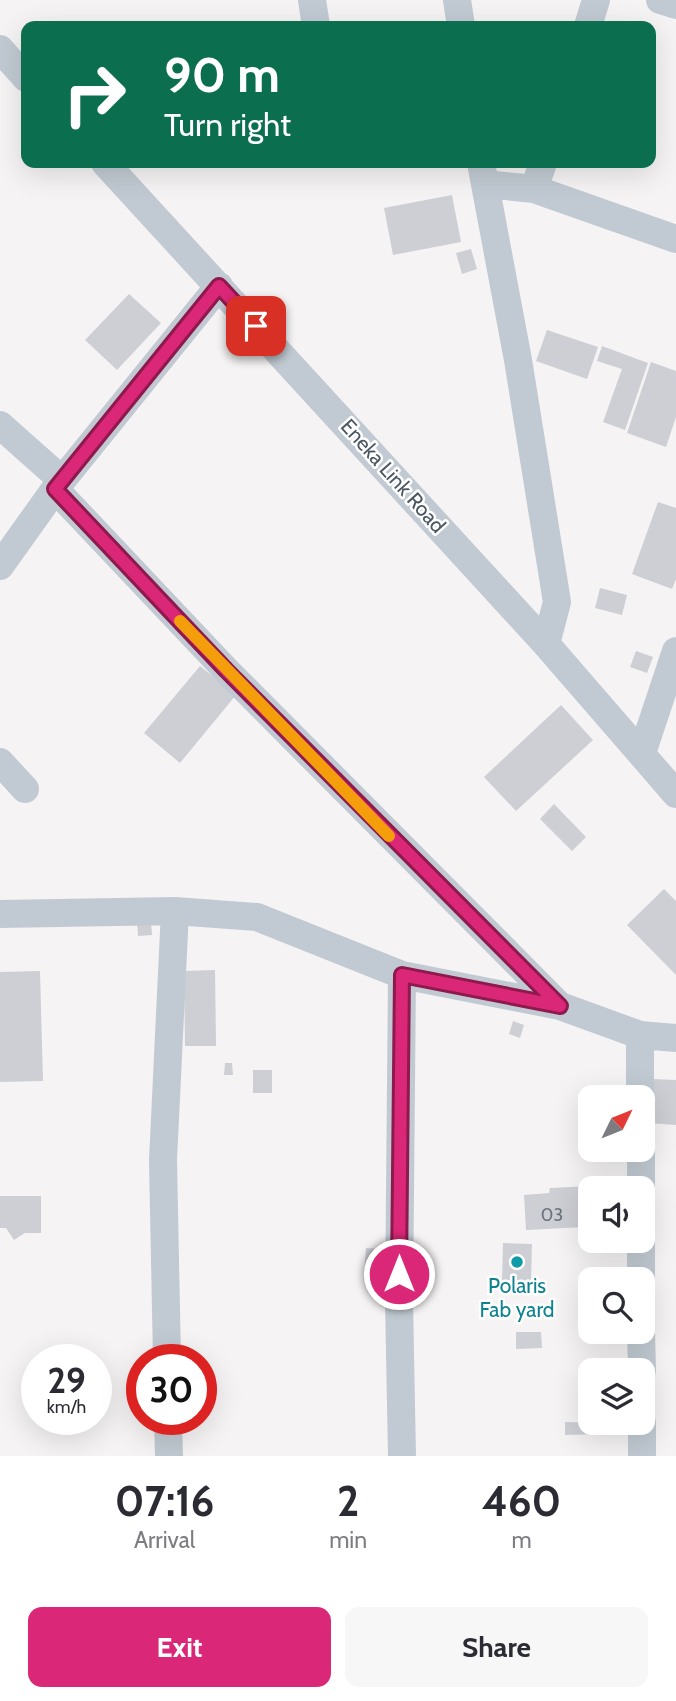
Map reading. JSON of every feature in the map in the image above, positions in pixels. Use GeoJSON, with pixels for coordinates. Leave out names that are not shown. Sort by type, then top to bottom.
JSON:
{"type":"FeatureCollection","features":[{"type":"Feature","properties":{"kind":"street"},"geometry":{"type":"LineString","coordinates":[[312,0],[315,21]]}},
{"type":"Feature","properties":{"kind":"street"},"geometry":{"type":"LineString","coordinates":[[457,0],[460,21]]}},
{"type":"Feature","properties":{"kind":"street"},"geometry":{"type":"LineString","coordinates":[[590,21],[596,0]]}},
{"type":"Feature","properties":{"kind":"street"},"geometry":{"type":"LineString","coordinates":[[660,0],[676,5]]}},
{"type":"Feature","properties":{"kind":"street"},"geometry":{"type":"LineString","coordinates":[[0,49],[21,72]]}},
{"type":"Feature","properties":{"kind":"street","name":"Eneka Link Road"},"geometry":{"type":"LineString","coordinates":[[110,168],[546,644],[676,794]]}},
{"type":"Feature","properties":{"kind":"street"},"geometry":{"type":"LineString","coordinates":[[546,644],[556,601],[520,373],[483,174],[538,176],[676,239]]}},
{"type":"Feature","properties":{"kind":"street"},"geometry":{"type":"LineString","coordinates":[[0,566],[58,484],[219,286]]}},
{"type":"Feature","properties":{"kind":"street"},"geometry":{"type":"LineString","coordinates":[[0,425],[58,484],[235,680],[560,1006]]}},
{"type":"Feature","properties":{"kind":"street"},"geometry":{"type":"LineString","coordinates":[[642,753],[676,651]]}},
{"type":"Feature","properties":{"kind":"street"},"geometry":{"type":"LineString","coordinates":[[0,762],[25,789]]}},
{"type":"Feature","properties":{"kind":"street"},"geometry":{"type":"LineString","coordinates":[[0,914],[175,911],[257,917],[402,975],[560,1006],[640,1035],[676,1038]]}},
{"type":"Feature","properties":{"kind":"street"},"geometry":{"type":"LineString","coordinates":[[167,1344],[163,1160],[175,911]]}},
{"type":"Feature","properties":{"kind":"street"},"geometry":{"type":"LineString","coordinates":[[402,975],[399,1301],[402,1456]]}},
{"type":"Feature","properties":{"kind":"street"},"geometry":{"type":"LineString","coordinates":[[640,1035],[640,1085]]}},
{"type":"Feature","properties":{"kind":"street"},"geometry":{"type":"LineString","coordinates":[[168,1435],[169,1456]]}},
{"type":"Feature","properties":{"kind":"street"},"geometry":{"type":"LineString","coordinates":[[642,1435],[642,1456]]}},
{"type":"Feature","properties":{"kind":"building"},"geometry":{"type":"Polygon","coordinates":[[[452,195],[461,242],[393,255],[384,208],[452,195]]]}},
{"type":"Feature","properties":{"kind":"building"},"geometry":{"type":"Polygon","coordinates":[[[471,249],[477,269],[462,274],[456,253],[471,249]]]}},
{"type":"Feature","properties":{"kind":"building"},"geometry":{"type":"Polygon","coordinates":[[[129,294],[161,323],[117,370],[85,340],[129,294]]]}},
{"type":"Feature","properties":{"kind":"building"},"geometry":{"type":"Polygon","coordinates":[[[547,330],[598,347],[587,379],[536,361],[547,330]]]}},
{"type":"Feature","properties":{"kind":"building"},"geometry":{"type":"Polygon","coordinates":[[[602,346],[648,363],[625,430],[603,422],[622,369],[597,361],[602,346]]]}},
{"type":"Feature","properties":{"kind":"building"},"geometry":{"type":"Polygon","coordinates":[[[651,362],[676,371],[676,417],[666,447],[627,433],[651,362]]]}},
{"type":"Feature","properties":{"kind":"building"},"geometry":{"type":"Polygon","coordinates":[[[658,502],[676,508],[676,579],[672,589],[632,574],[658,502]]]}},
{"type":"Feature","properties":{"kind":"building"},"geometry":{"type":"Polygon","coordinates":[[[600,588],[627,595],[622,615],[595,608],[600,588]]]}},
{"type":"Feature","properties":{"kind":"building"},"geometry":{"type":"Polygon","coordinates":[[[636,651],[653,657],[647,673],[630,667],[636,651]]]}},
{"type":"Feature","properties":{"kind":"building"},"geometry":{"type":"Polygon","coordinates":[[[200,666],[236,695],[180,763],[144,733],[200,666]]]}},
{"type":"Feature","properties":{"kind":"building"},"geometry":{"type":"Polygon","coordinates":[[[561,705],[593,740],[516,811],[484,777],[561,705]]]}},
{"type":"Feature","properties":{"kind":"building"},"geometry":{"type":"Polygon","coordinates":[[[554,804],[586,837],[572,851],[540,819],[554,804]]]}},
{"type":"Feature","properties":{"kind":"building"},"geometry":{"type":"Polygon","coordinates":[[[664,889],[676,901],[676,975],[627,925],[664,889]]]}},
{"type":"Feature","properties":{"kind":"building"},"geometry":{"type":"Polygon","coordinates":[[[151,921],[152,935],[138,936],[137,922],[151,921]]]}},
{"type":"Feature","properties":{"kind":"building"},"geometry":{"type":"Polygon","coordinates":[[[215,970],[216,1046],[185,1046],[184,971],[215,970]]]}},
{"type":"Feature","properties":{"kind":"building"},"geometry":{"type":"Polygon","coordinates":[[[40,971],[43,1081],[0,1082],[0,972],[40,971]]]}},
{"type":"Feature","properties":{"kind":"building"},"geometry":{"type":"Polygon","coordinates":[[[513,1021],[524,1025],[520,1038],[509,1034],[513,1021]]]}},
{"type":"Feature","properties":{"kind":"building"},"geometry":{"type":"Polygon","coordinates":[[[225,1063],[232,1063],[233,1075],[224,1075],[225,1063]]]}},
{"type":"Feature","properties":{"kind":"building"},"geometry":{"type":"Polygon","coordinates":[[[253,1070],[272,1070],[272,1093],[253,1093],[253,1070]]]}},
{"type":"Feature","properties":{"kind":"building"},"geometry":{"type":"Polygon","coordinates":[[[652,1079],[676,1080],[676,1125],[655,1123],[655,1085],[652,1085],[652,1079]]]}},
{"type":"Feature","properties":{"kind":"building"},"geometry":{"type":"Polygon","coordinates":[[[578,1187],[578,1227],[526,1230],[524,1195],[549,1193],[550,1188],[578,1187]]]}},
{"type":"Feature","properties":{"kind":"building"},"geometry":{"type":"Polygon","coordinates":[[[0,1196],[41,1196],[41,1233],[25,1233],[14,1240],[6,1228],[0,1228],[0,1196]]]}},
{"type":"Feature","properties":{"kind":"building","name":"Polaris Fab yard"},"geometry":{"type":"Polygon","coordinates":[[[503,1243],[532,1244],[531,1281],[502,1280],[503,1243]]]}},
{"type":"Feature","properties":{"kind":"building"},"geometry":{"type":"Polygon","coordinates":[[[366,1248],[382,1249],[379,1276],[364,1275],[366,1248]]]}},
{"type":"Feature","properties":{"kind":"building"},"geometry":{"type":"Polygon","coordinates":[[[516,1332],[541,1332],[542,1348],[516,1349],[516,1332]]]}},
{"type":"Feature","properties":{"kind":"building"},"geometry":{"type":"Polygon","coordinates":[[[565,1422],[578,1422],[578,1435],[565,1435],[565,1422]]]}},
{"type":"Feature","properties":{"kind":"slow traffic"},"geometry":{"type":"LineString","coordinates":[[180,621],[389,836]]}},
{"type":"Feature","properties":{"kind":"place","name":"Polaris Fab yard"},"geometry":{"type":"Point","coordinates":[517,1262]}},
{"type":"Feature","properties":{"kind":"route"},"geometry":{"type":"LineString","coordinates":[[256,326],[219,286],[55,489],[387,835],[560,1006],[402,975],[399,1274]]}}]}
